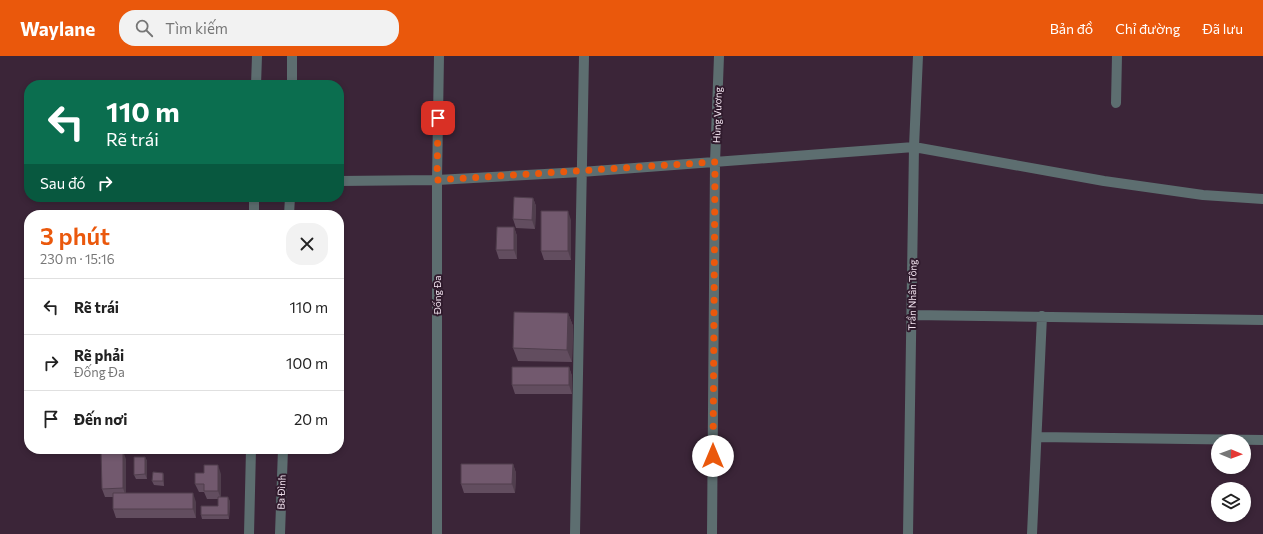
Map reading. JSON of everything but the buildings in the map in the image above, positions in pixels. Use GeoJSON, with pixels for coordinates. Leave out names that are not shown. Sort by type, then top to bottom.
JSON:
{"type":"FeatureCollection","features":[{"type":"Feature","properties":{"kind":"street"},"geometry":{"type":"LineString","coordinates":[[256,80],[257,56]]}},
{"type":"Feature","properties":{"kind":"street"},"geometry":{"type":"LineString","coordinates":[[292,56],[292,80]]}},
{"type":"Feature","properties":{"kind":"street","name":"Đống Đa"},"geometry":{"type":"LineString","coordinates":[[437,534],[437,180],[440,56]]}},
{"type":"Feature","properties":{"kind":"street"},"geometry":{"type":"LineString","coordinates":[[575,534],[584,56]]}},
{"type":"Feature","properties":{"kind":"street","name":"Hùng Vương"},"geometry":{"type":"LineString","coordinates":[[712,534],[715,162],[719,56]]}},
{"type":"Feature","properties":{"kind":"street","name":"Trần Nhân Tông"},"geometry":{"type":"LineString","coordinates":[[908,534],[914,147],[918,56]]}},
{"type":"Feature","properties":{"kind":"street"},"geometry":{"type":"LineString","coordinates":[[1116,103],[1117,56]]}},
{"type":"Feature","properties":{"kind":"street"},"geometry":{"type":"LineString","coordinates":[[344,181],[437,180],[581,172],[914,147],[1112,182],[1202,195],[1263,199]]}},
{"type":"Feature","properties":{"kind":"street"},"geometry":{"type":"LineString","coordinates":[[912,315],[1263,320]]}},
{"type":"Feature","properties":{"kind":"street"},"geometry":{"type":"LineString","coordinates":[[1032,534],[1042,316]]}},
{"type":"Feature","properties":{"kind":"street"},"geometry":{"type":"LineString","coordinates":[[1037,437],[1263,440]]}},
{"type":"Feature","properties":{"kind":"street"},"geometry":{"type":"LineString","coordinates":[[248,534],[250,454]]}},
{"type":"Feature","properties":{"kind":"street","name":"Ba Đình"},"geometry":{"type":"LineString","coordinates":[[280,534],[283,454]]}},
{"type":"Feature","properties":{"kind":"route"},"geometry":{"type":"LineString","coordinates":[[438,118],[437,180],[581,172],[715,162],[713,456]]}}]}
